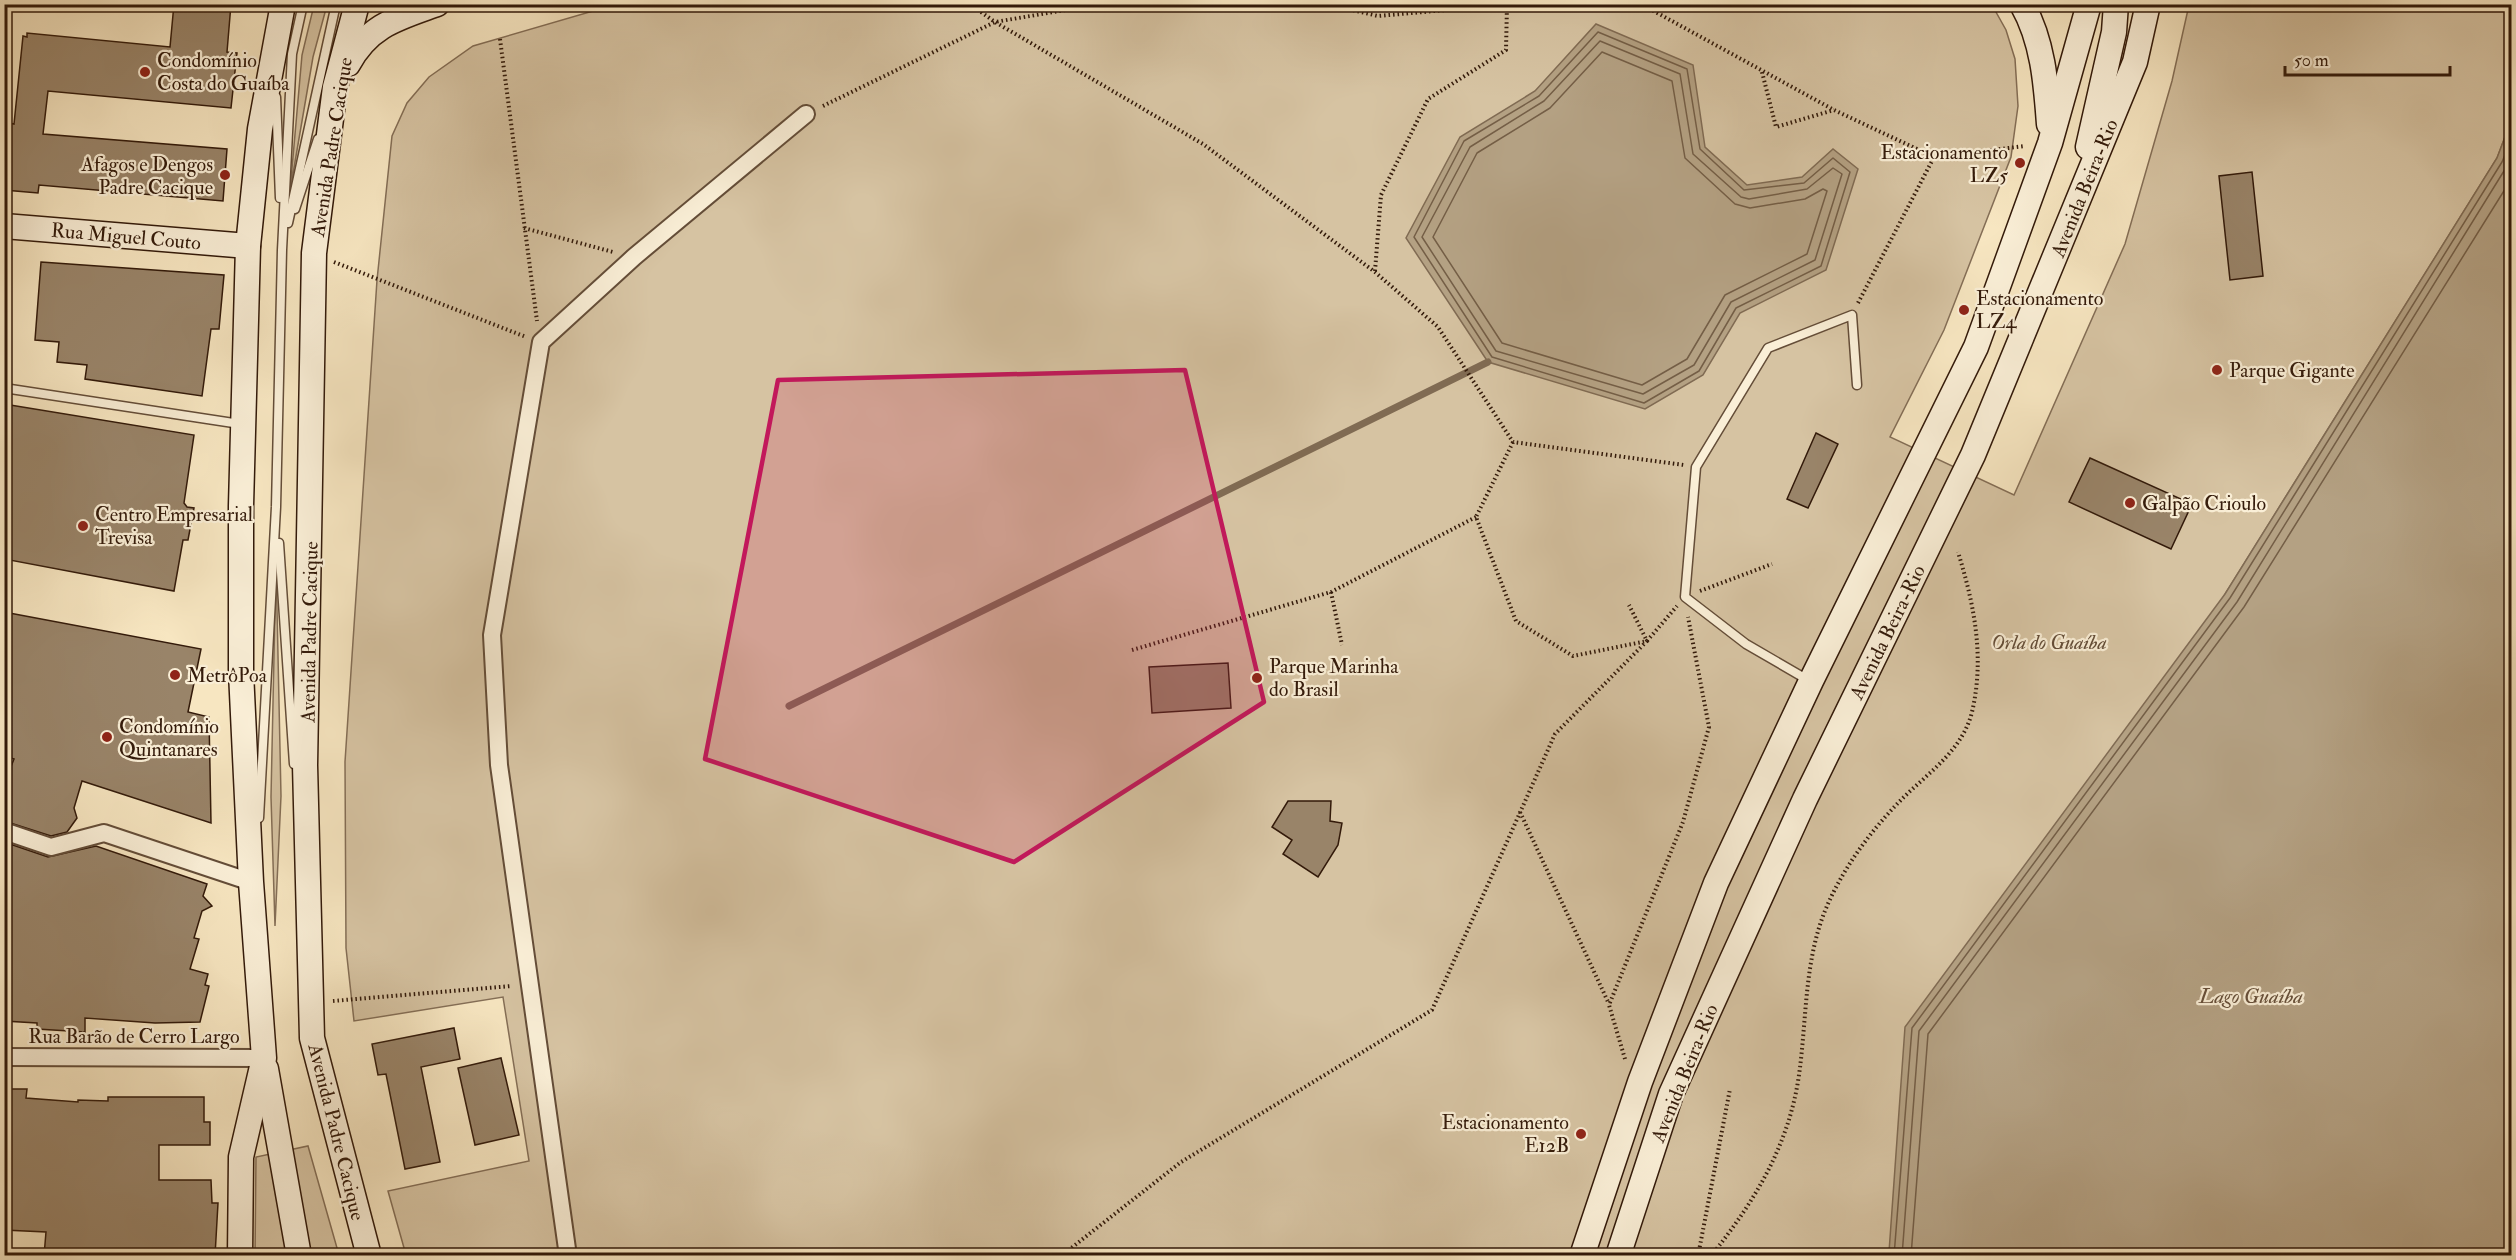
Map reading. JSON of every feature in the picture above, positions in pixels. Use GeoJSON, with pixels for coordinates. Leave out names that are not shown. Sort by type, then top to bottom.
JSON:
{"type":"FeatureCollection","features":[{"type":"Feature","properties":{"kind":"main road"},"geometry":{"type":"LineString","coordinates":[[283,4],[260,129],[248,246],[243,424],[241,672],[251,882],[264,1058],[299,1256]]}},
{"type":"Feature","properties":{"kind":"main road","name":"Avenida Padre Cacique"},"geometry":{"type":"LineString","coordinates":[[357,4],[335,87],[314,253],[306,765],[312,1038],[369,1256]]}},
{"type":"Feature","properties":{"kind":"main road"},"geometry":{"type":"LineString","coordinates":[[335,87],[356,48],[371,32],[395,19],[438,4]]}},
{"type":"Feature","properties":{"kind":"main road"},"geometry":{"type":"LineString","coordinates":[[2022,4],[2029,16],[2045,69],[2050,142]]}},
{"type":"Feature","properties":{"kind":"main road","name":"Avenida Beira-Rio"},"geometry":{"type":"LineString","coordinates":[[1582,1256],[1640,1082],[1716,883],[1811,681],[1976,347],[2050,142],[2089,4]]}},
{"type":"Feature","properties":{"kind":"main road"},"geometry":{"type":"LineString","coordinates":[[2071,219],[2114,32],[2116,4]]}},
{"type":"Feature","properties":{"kind":"main road","name":"Avenida Beira-Rio"},"geometry":{"type":"LineString","coordinates":[[1618,1256],[1671,1094],[1805,799],[1973,455],[2135,62],[2148,4]]}},
{"type":"Feature","properties":{"kind":"main road","name":"Rua Miguel Couto"},"geometry":{"type":"LineString","coordinates":[[4,226],[248,246]]}},
{"type":"Feature","properties":{"kind":"main road"},"geometry":{"type":"LineString","coordinates":[[240,1256],[241,1157],[264,1058]]}},
{"type":"Feature","properties":{"kind":"street"},"geometry":{"type":"LineString","coordinates":[[568,1256],[499,765],[492,635],[541,342],[634,257],[806,114]]}},
{"type":"Feature","properties":{"kind":"street"},"geometry":{"type":"LineString","coordinates":[[4,831],[51,847],[104,833],[251,882]]}},
{"type":"Feature","properties":{"kind":"street","name":"Rua Barão de Cerro Largo"},"geometry":{"type":"LineString","coordinates":[[4,1057],[264,1058]]}},
{"type":"Feature","properties":{"kind":"lane"},"geometry":{"type":"LineString","coordinates":[[254,911],[276,507],[282,250],[292,54],[303,4]]}},
{"type":"Feature","properties":{"kind":"lane"},"geometry":{"type":"LineString","coordinates":[[282,250],[336,4]]}},
{"type":"Feature","properties":{"kind":"lane"},"geometry":{"type":"LineString","coordinates":[[274,51],[282,250]]}},
{"type":"Feature","properties":{"kind":"lane"},"geometry":{"type":"LineString","coordinates":[[282,250],[335,87]]}},
{"type":"Feature","properties":{"kind":"lane"},"geometry":{"type":"LineString","coordinates":[[1811,681],[1746,644],[1684,597],[1696,467],[1768,348],[1852,315],[1857,385]]}},
{"type":"Feature","properties":{"kind":"lane"},"geometry":{"type":"LineString","coordinates":[[4,388],[243,424]]}},
{"type":"Feature","properties":{"kind":"lane"},"geometry":{"type":"LineString","coordinates":[[276,507],[295,778]]}},
{"type":"Feature","properties":{"kind":"lane"},"geometry":{"type":"LineString","coordinates":[[296,790],[312,1038]]}},
{"type":"Feature","properties":{"kind":"path"},"geometry":{"type":"LineString","coordinates":[[970,4],[994,22],[1203,144],[1375,272],[1438,327],[1512,442],[1696,467]]}},
{"type":"Feature","properties":{"kind":"path"},"geometry":{"type":"LineString","coordinates":[[806,114],[994,22],[1101,4]]}},
{"type":"Feature","properties":{"kind":"path"},"geometry":{"type":"LineString","coordinates":[[1327,4],[1378,16],[1514,4]]}},
{"type":"Feature","properties":{"kind":"path"},"geometry":{"type":"LineString","coordinates":[[1641,4],[1834,110],[1934,158],[2050,142]]}},
{"type":"Feature","properties":{"kind":"path"},"geometry":{"type":"LineString","coordinates":[[1375,272],[1381,195],[1428,99],[1506,50],[1507,5]]}},
{"type":"Feature","properties":{"kind":"path"},"geometry":{"type":"LineString","coordinates":[[314,253],[541,342],[500,39]]}},
{"type":"Feature","properties":{"kind":"path"},"geometry":{"type":"LineString","coordinates":[[1761,71],[1776,127],[1834,110]]}},
{"type":"Feature","properties":{"kind":"path"},"geometry":{"type":"LineString","coordinates":[[1852,315],[1934,158]]}},
{"type":"Feature","properties":{"kind":"path"},"geometry":{"type":"LineString","coordinates":[[524,228],[634,257]]}},
{"type":"Feature","properties":{"kind":"path"},"geometry":{"type":"LineString","coordinates":[[1132,650],[1331,592],[1476,518],[1512,442]]}},
{"type":"Feature","properties":{"kind":"path"},"geometry":{"type":"LineString","coordinates":[[1476,518],[1516,621],[1573,656],[1647,640]]}},
{"type":"Feature","properties":{"kind":"path"},"geometry":{"type":"LineString","coordinates":[[1712,1256],[1761,1187],[1777,1154],[1792,1110],[1799,1074],[1812,957],[1827,906],[1858,849],[1900,801],[1940,765],[1958,743],[1971,714],[1978,675],[1977,633],[1970,589],[1958,552]]}},
{"type":"Feature","properties":{"kind":"path"},"geometry":{"type":"LineString","coordinates":[[1061,1256],[1180,1162],[1432,1010],[1555,734],[1647,640],[1684,597],[1772,564]]}},
{"type":"Feature","properties":{"kind":"path"},"geometry":{"type":"LineString","coordinates":[[1331,592],[1342,645]]}},
{"type":"Feature","properties":{"kind":"path"},"geometry":{"type":"LineString","coordinates":[[1609,1005],[1683,822],[1709,727],[1684,597]]}},
{"type":"Feature","properties":{"kind":"path"},"geometry":{"type":"LineString","coordinates":[[1629,605],[1647,640]]}},
{"type":"Feature","properties":{"kind":"path"},"geometry":{"type":"LineString","coordinates":[[1520,812],[1609,1005],[1624,1057],[1640,1082]]}},
{"type":"Feature","properties":{"kind":"path"},"geometry":{"type":"LineString","coordinates":[[312,1003],[529,984]]}},
{"type":"Feature","properties":{"kind":"path"},"geometry":{"type":"LineString","coordinates":[[1698,1256],[1730,1089]]}},
{"type":"Feature","properties":{"kind":"highlighted area"},"geometry":{"type":"Polygon","coordinates":[[[1185,370],[1264,702],[1014,862],[705,759],[778,380],[1185,370]]]}},
{"type":"Feature","properties":{"kind":"green space","name":"Parque Marinha do Brasil"},"geometry":{"type":"Polygon","coordinates":[[[617,4],[1992,5],[2006,30],[2015,59],[2018,106],[2011,157],[1944,330],[1890,437],[2014,495],[2125,244],[2172,81],[2189,5],[2511,5],[2511,121],[2497,158],[2225,594],[1889,1253],[1884,1255],[406,1255],[388,1191],[529,1161],[503,997],[354,1021],[346,948],[345,762],[377,280],[392,136],[407,103],[429,77],[473,46],[617,4]]]}},
{"type":"Feature","properties":{"kind":"green space"},"geometry":{"type":"Polygon","coordinates":[[[314,5],[327,5],[313,57],[290,191],[302,55],[314,5]]]}},
{"type":"Feature","properties":{"kind":"green space"},"geometry":{"type":"Polygon","coordinates":[[[276,562],[281,796],[275,926],[271,797],[276,562]]]}},
{"type":"Feature","properties":{"kind":"green space"},"geometry":{"type":"Polygon","coordinates":[[[308,1146],[339,1255],[255,1256],[256,1157],[308,1146]]]}},
{"type":"Feature","properties":{"kind":"water"},"geometry":{"type":"Polygon","coordinates":[[[1596,24],[1693,65],[1705,147],[1747,185],[1802,177],[1833,149],[1858,169],[1826,270],[1740,313],[1703,375],[1645,409],[1488,362],[1406,238],[1460,137],[1535,91],[1596,24]]]}},
{"type":"Feature","properties":{"kind":"water","name":"Lago Guaíba"},"geometry":{"type":"Polygon","coordinates":[[[2511,121],[2511,1255],[1884,1255],[1889,1252],[1905,1027],[2225,594],[2497,158],[2511,121]]]}},
{"type":"Feature","properties":{"kind":"building"},"geometry":{"type":"Polygon","coordinates":[[[174,4],[231,4],[227,52],[237,53],[231,108],[48,91],[43,134],[227,149],[223,201],[39,185],[38,193],[4,190],[9,123],[14,124],[23,36],[27,37],[27,33],[170,47],[174,4]]]}},
{"type":"Feature","properties":{"kind":"building"},"geometry":{"type":"Polygon","coordinates":[[[2252,172],[2263,276],[2230,280],[2219,176],[2252,172]]]}},
{"type":"Feature","properties":{"kind":"building"},"geometry":{"type":"Polygon","coordinates":[[[41,262],[224,275],[219,329],[211,329],[202,396],[85,379],[87,365],[57,362],[59,342],[35,340],[41,262]]]}},
{"type":"Feature","properties":{"kind":"building"},"geometry":{"type":"Polygon","coordinates":[[[4,404],[194,435],[184,503],[187,507],[194,508],[188,540],[183,540],[174,591],[4,559],[4,404]]]}},
{"type":"Feature","properties":{"kind":"building"},"geometry":{"type":"Polygon","coordinates":[[[1816,433],[1838,444],[1808,508],[1787,499],[1816,433]]]}},
{"type":"Feature","properties":{"kind":"building","name":"Galpão Crioulo"},"geometry":{"type":"Polygon","coordinates":[[[2090,458],[2192,504],[2171,549],[2069,502],[2090,458]]]}},
{"type":"Feature","properties":{"kind":"building"},"geometry":{"type":"Polygon","coordinates":[[[4,612],[201,649],[188,712],[209,717],[211,823],[82,781],[74,808],[77,818],[67,832],[51,836],[4,821],[4,784],[14,759],[4,756],[4,612]]]}},
{"type":"Feature","properties":{"kind":"building"},"geometry":{"type":"Polygon","coordinates":[[[1228,663],[1231,708],[1152,713],[1149,667],[1228,663]]]}},
{"type":"Feature","properties":{"kind":"building"},"geometry":{"type":"Polygon","coordinates":[[[1288,801],[1331,801],[1330,821],[1342,823],[1338,845],[1318,877],[1283,854],[1292,840],[1272,827],[1288,801]]]}},
{"type":"Feature","properties":{"kind":"building"},"geometry":{"type":"Polygon","coordinates":[[[4,842],[48,857],[96,846],[207,884],[203,896],[212,906],[202,911],[194,938],[199,939],[190,969],[208,974],[205,985],[209,986],[200,1022],[155,1023],[85,1018],[85,1032],[37,1029],[37,1023],[4,1021],[4,842]]]}},
{"type":"Feature","properties":{"kind":"building"},"geometry":{"type":"Polygon","coordinates":[[[454,1028],[460,1059],[421,1067],[440,1162],[405,1169],[386,1074],[378,1075],[372,1044],[454,1028]]]}},
{"type":"Feature","properties":{"kind":"building"},"geometry":{"type":"Polygon","coordinates":[[[501,1058],[519,1135],[475,1145],[458,1068],[501,1058]]]}},
{"type":"Feature","properties":{"kind":"building"},"geometry":{"type":"Polygon","coordinates":[[[6,1089],[27,1089],[26,1098],[78,1102],[78,1100],[108,1101],[108,1097],[204,1097],[204,1122],[210,1122],[210,1145],[159,1145],[159,1180],[211,1180],[212,1203],[218,1203],[215,1256],[44,1256],[46,1232],[4,1230],[6,1089]]]}},
{"type":"Feature","properties":{"kind":"waterway"},"geometry":{"type":"LineString","coordinates":[[789,706],[1488,362]]}},
{"type":"Feature","properties":{"kind":"place","name":"Condomínio Costa do Guaíba"},"geometry":{"type":"Point","coordinates":[145,72]}},
{"type":"Feature","properties":{"kind":"place","name":"Estacionamento LZ5"},"geometry":{"type":"Point","coordinates":[2020,163]}},
{"type":"Feature","properties":{"kind":"place","name":"Afagos e Dengos Padre Cacique"},"geometry":{"type":"Point","coordinates":[225,175]}},
{"type":"Feature","properties":{"kind":"place","name":"Estacionamento LZ4"},"geometry":{"type":"Point","coordinates":[1964,310]}},
{"type":"Feature","properties":{"kind":"place","name":"Parque Gigante"},"geometry":{"type":"Point","coordinates":[2217,370]}},
{"type":"Feature","properties":{"kind":"place","name":"Galpão Crioulo"},"geometry":{"type":"Point","coordinates":[2130,503]}},
{"type":"Feature","properties":{"kind":"place","name":"Centro Empresarial Trevisa"},"geometry":{"type":"Point","coordinates":[83,526]}},
{"type":"Feature","properties":{"kind":"place","name":"MetrôPoa"},"geometry":{"type":"Point","coordinates":[175,675]}},
{"type":"Feature","properties":{"kind":"place","name":"Parque Marinha do Brasil"},"geometry":{"type":"Point","coordinates":[1257,678]}},
{"type":"Feature","properties":{"kind":"place","name":"Condomínio Quintanares"},"geometry":{"type":"Point","coordinates":[107,737]}},
{"type":"Feature","properties":{"kind":"place","name":"Estacionamento E12B"},"geometry":{"type":"Point","coordinates":[1581,1134]}},
{"type":"Feature","properties":{"kind":"park label","name":"Orla do Guaíba"},"geometry":{"type":"Point","coordinates":[2049,642]}}]}
